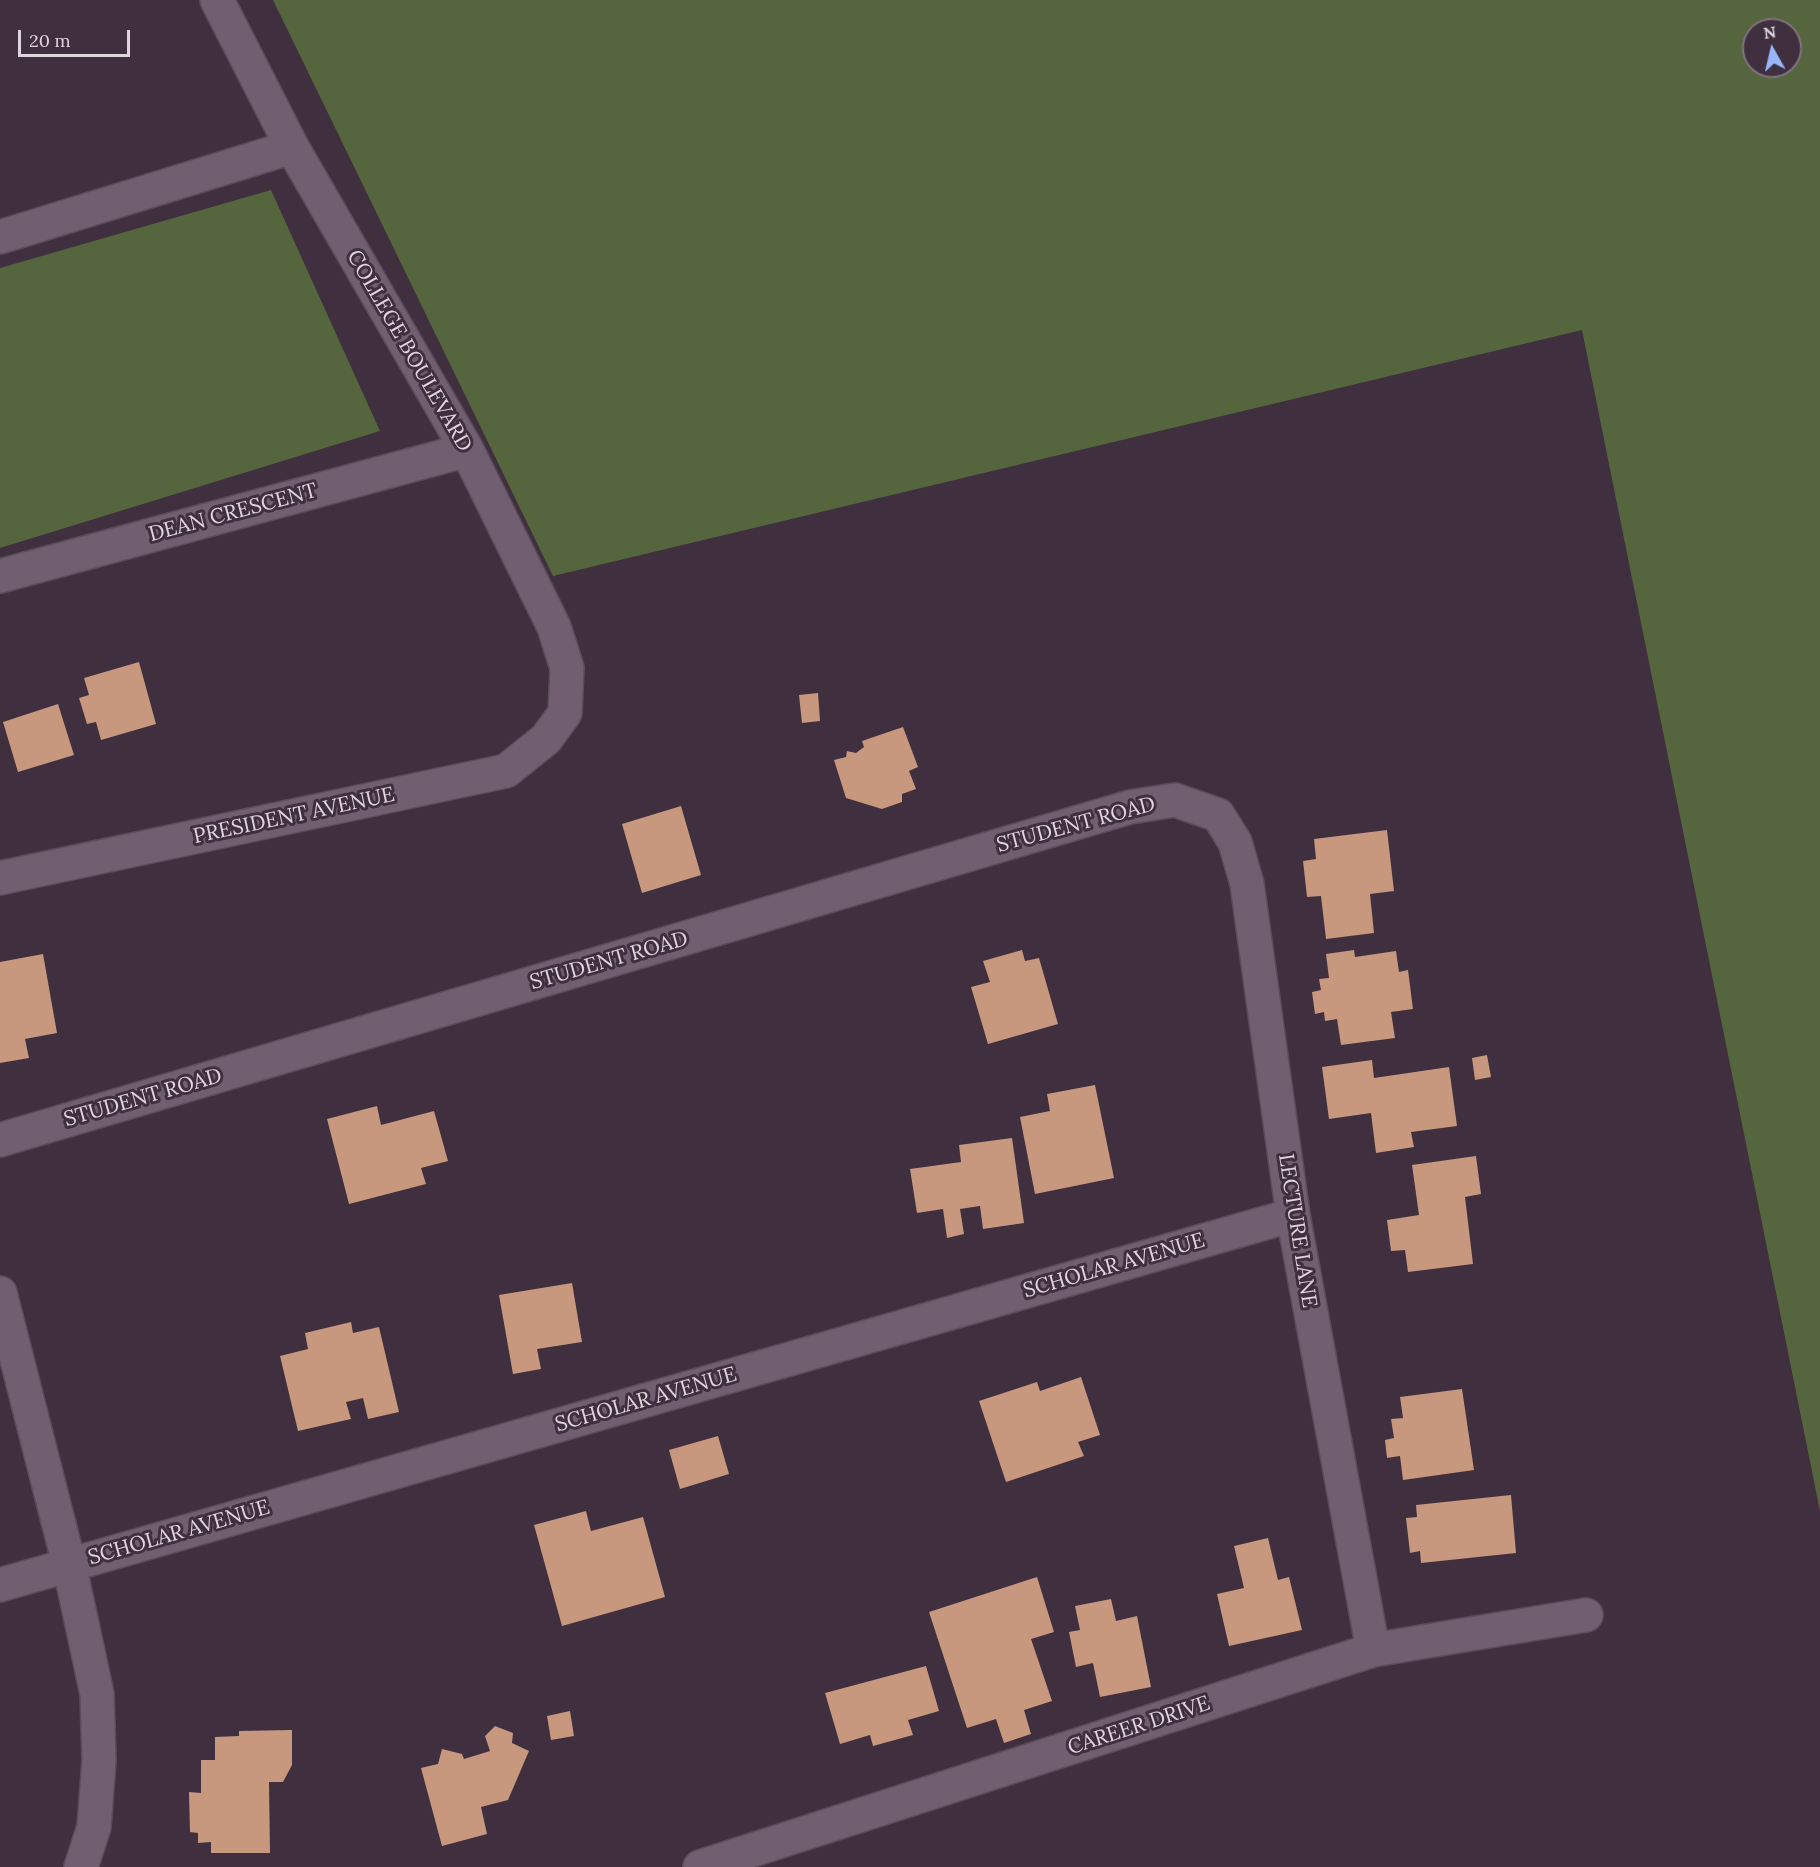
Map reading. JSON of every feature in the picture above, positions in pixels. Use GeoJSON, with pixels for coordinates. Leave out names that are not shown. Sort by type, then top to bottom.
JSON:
{"type":"FeatureCollection","features":[{"type":"Feature","properties":{"kind":"street","name":"COLLEGE BOULEVARD"},"geometry":{"type":"LineString","coordinates":[[217,0],[292,147],[467,450],[554,627],[567,668],[564,713]]}},
{"type":"Feature","properties":{"kind":"street"},"geometry":{"type":"LineString","coordinates":[[0,237],[292,147]]}},
{"type":"Feature","properties":{"kind":"street","name":"DEAN CRESCENT"},"geometry":{"type":"LineString","coordinates":[[0,576],[467,450]]}},
{"type":"Feature","properties":{"kind":"street","name":"PRESIDENT AVENUE"},"geometry":{"type":"LineString","coordinates":[[0,878],[506,771],[546,739],[564,713]]}},
{"type":"Feature","properties":{"kind":"street","name":"STUDENT ROAD"},"geometry":{"type":"LineString","coordinates":[[0,1140],[1130,807],[1175,800],[1218,815]]}},
{"type":"Feature","properties":{"kind":"street","name":"LECTURE LANE"},"geometry":{"type":"LineString","coordinates":[[1218,815],[1235,842],[1247,884],[1293,1215],[1373,1650]]}},
{"type":"Feature","properties":{"kind":"street","name":"SCHOLAR AVENUE"},"geometry":{"type":"LineString","coordinates":[[0,1585],[1293,1215]]}},
{"type":"Feature","properties":{"kind":"street"},"geometry":{"type":"LineString","coordinates":[[0,1293],[69,1564],[97,1694],[99,1760],[94,1827],[81,1867]]}},
{"type":"Feature","properties":{"kind":"street","name":"CAREER DRIVE"},"geometry":{"type":"LineString","coordinates":[[700,1867],[1373,1650],[1586,1616]]}},
{"type":"Feature","properties":{"kind":"green space"},"geometry":{"type":"Polygon","coordinates":[[[273,0],[1820,0],[1820,1511],[1582,330],[553,576],[273,0]]]}},
{"type":"Feature","properties":{"kind":"green space"},"geometry":{"type":"Polygon","coordinates":[[[271,190],[380,431],[0,548],[0,268],[271,190]]]}},
{"type":"Feature","properties":{"kind":"building"},"geometry":{"type":"Polygon","coordinates":[[[139,662],[156,724],[101,740],[96,722],[87,724],[79,698],[89,695],[84,678],[139,662]]]}},
{"type":"Feature","properties":{"kind":"building"},"geometry":{"type":"Polygon","coordinates":[[[818,693],[820,721],[802,723],[799,695],[818,693]]]}},
{"type":"Feature","properties":{"kind":"building"},"geometry":{"type":"Polygon","coordinates":[[[58,704],[74,755],[18,772],[3,722],[58,704]]]}},
{"type":"Feature","properties":{"kind":"building"},"geometry":{"type":"Polygon","coordinates":[[[903,727],[918,767],[909,771],[916,789],[902,794],[902,802],[882,809],[846,798],[834,760],[846,757],[847,751],[856,753],[864,747],[862,741],[903,727]]]}},
{"type":"Feature","properties":{"kind":"building"},"geometry":{"type":"Polygon","coordinates":[[[681,806],[701,875],[642,893],[622,824],[681,806]]]}},
{"type":"Feature","properties":{"kind":"building"},"geometry":{"type":"Polygon","coordinates":[[[1387,830],[1394,891],[1370,894],[1374,933],[1326,939],[1321,896],[1307,897],[1303,861],[1316,859],[1314,839],[1387,830]]]}},
{"type":"Feature","properties":{"kind":"building"},"geometry":{"type":"Polygon","coordinates":[[[1022,950],[1025,961],[1039,958],[1058,1024],[988,1044],[971,987],[990,982],[983,961],[1022,950]]]}},
{"type":"Feature","properties":{"kind":"building"},"geometry":{"type":"Polygon","coordinates":[[[1354,950],[1355,957],[1396,951],[1399,972],[1408,970],[1413,1009],[1391,1012],[1395,1038],[1341,1045],[1337,1019],[1325,1021],[1324,1012],[1315,1014],[1312,992],[1321,990],[1319,979],[1329,978],[1326,954],[1354,950]]]}},
{"type":"Feature","properties":{"kind":"building"},"geometry":{"type":"Polygon","coordinates":[[[43,954],[57,1033],[25,1039],[29,1058],[0,1063],[0,962],[43,954]]]}},
{"type":"Feature","properties":{"kind":"building"},"geometry":{"type":"Polygon","coordinates":[[[1487,1055],[1491,1077],[1475,1080],[1472,1058],[1487,1055]]]}},
{"type":"Feature","properties":{"kind":"building"},"geometry":{"type":"Polygon","coordinates":[[[1372,1060],[1374,1078],[1449,1067],[1457,1126],[1411,1132],[1414,1147],[1376,1153],[1371,1113],[1329,1119],[1322,1067],[1372,1060]]]}},
{"type":"Feature","properties":{"kind":"building"},"geometry":{"type":"Polygon","coordinates":[[[1095,1085],[1114,1178],[1035,1194],[1020,1117],[1050,1111],[1047,1094],[1095,1085]]]}},
{"type":"Feature","properties":{"kind":"building"},"geometry":{"type":"Polygon","coordinates":[[[377,1106],[381,1125],[434,1111],[448,1161],[421,1168],[426,1184],[349,1204],[327,1119],[377,1106]]]}},
{"type":"Feature","properties":{"kind":"building"},"geometry":{"type":"Polygon","coordinates":[[[1012,1138],[1024,1223],[983,1229],[980,1206],[960,1209],[964,1234],[947,1238],[943,1209],[917,1213],[910,1169],[961,1162],[959,1145],[1012,1138]]]}},
{"type":"Feature","properties":{"kind":"building"},"geometry":{"type":"Polygon","coordinates":[[[1476,1156],[1481,1194],[1465,1197],[1473,1264],[1408,1272],[1405,1250],[1391,1251],[1387,1220],[1419,1215],[1412,1165],[1476,1156]]]}},
{"type":"Feature","properties":{"kind":"building"},"geometry":{"type":"Polygon","coordinates":[[[572,1283],[582,1342],[537,1349],[541,1369],[513,1374],[499,1295],[572,1283]]]}},
{"type":"Feature","properties":{"kind":"building"},"geometry":{"type":"Polygon","coordinates":[[[351,1322],[353,1333],[379,1327],[399,1412],[368,1419],[363,1398],[346,1402],[351,1419],[298,1431],[280,1356],[308,1349],[305,1333],[351,1322]]]}},
{"type":"Feature","properties":{"kind":"building"},"geometry":{"type":"Polygon","coordinates":[[[1081,1377],[1100,1435],[1078,1442],[1084,1456],[1006,1482],[979,1401],[1037,1382],[1040,1391],[1081,1377]]]}},
{"type":"Feature","properties":{"kind":"building"},"geometry":{"type":"Polygon","coordinates":[[[1462,1389],[1474,1470],[1403,1480],[1400,1456],[1387,1458],[1385,1440],[1394,1438],[1391,1419],[1403,1418],[1400,1397],[1462,1389]]]}},
{"type":"Feature","properties":{"kind":"building"},"geometry":{"type":"Polygon","coordinates":[[[718,1436],[729,1474],[680,1489],[669,1450],[718,1436]]]}},
{"type":"Feature","properties":{"kind":"building"},"geometry":{"type":"Polygon","coordinates":[[[1511,1495],[1516,1553],[1421,1563],[1420,1551],[1410,1553],[1406,1518],[1417,1517],[1416,1505],[1511,1495]]]}},
{"type":"Feature","properties":{"kind":"building"},"geometry":{"type":"Polygon","coordinates":[[[586,1511],[591,1531],[643,1517],[665,1597],[562,1626],[534,1525],[586,1511]]]}},
{"type":"Feature","properties":{"kind":"building"},"geometry":{"type":"Polygon","coordinates":[[[1268,1538],[1278,1580],[1289,1577],[1302,1630],[1229,1646],[1217,1594],[1244,1588],[1234,1546],[1268,1538]]]}},
{"type":"Feature","properties":{"kind":"building"},"geometry":{"type":"Polygon","coordinates":[[[1037,1577],[1054,1632],[1031,1639],[1052,1701],[1024,1710],[1031,1734],[1004,1743],[996,1719],[967,1728],[929,1612],[1037,1577]]]}},
{"type":"Feature","properties":{"kind":"building"},"geometry":{"type":"Polygon","coordinates":[[[1111,1599],[1116,1621],[1137,1616],[1151,1687],[1100,1697],[1093,1663],[1076,1667],[1069,1632],[1080,1630],[1075,1606],[1111,1599]]]}},
{"type":"Feature","properties":{"kind":"building"},"geometry":{"type":"Polygon","coordinates":[[[926,1666],[939,1711],[908,1720],[913,1735],[873,1746],[870,1735],[840,1744],[825,1693],[926,1666]]]}},
{"type":"Feature","properties":{"kind":"building"},"geometry":{"type":"Polygon","coordinates":[[[570,1711],[574,1736],[551,1740],[547,1716],[570,1711]]]}},
{"type":"Feature","properties":{"kind":"building"},"geometry":{"type":"Polygon","coordinates":[[[495,1726],[513,1733],[512,1743],[529,1751],[508,1800],[481,1807],[487,1834],[442,1846],[421,1768],[438,1764],[442,1749],[462,1754],[464,1759],[490,1751],[485,1736],[495,1726]]]}},
{"type":"Feature","properties":{"kind":"building"},"geometry":{"type":"Polygon","coordinates":[[[292,1730],[292,1765],[283,1782],[269,1782],[270,1853],[211,1853],[211,1842],[198,1843],[198,1833],[190,1832],[189,1792],[201,1793],[201,1760],[215,1760],[215,1737],[239,1736],[239,1731],[292,1730]]]}}]}
